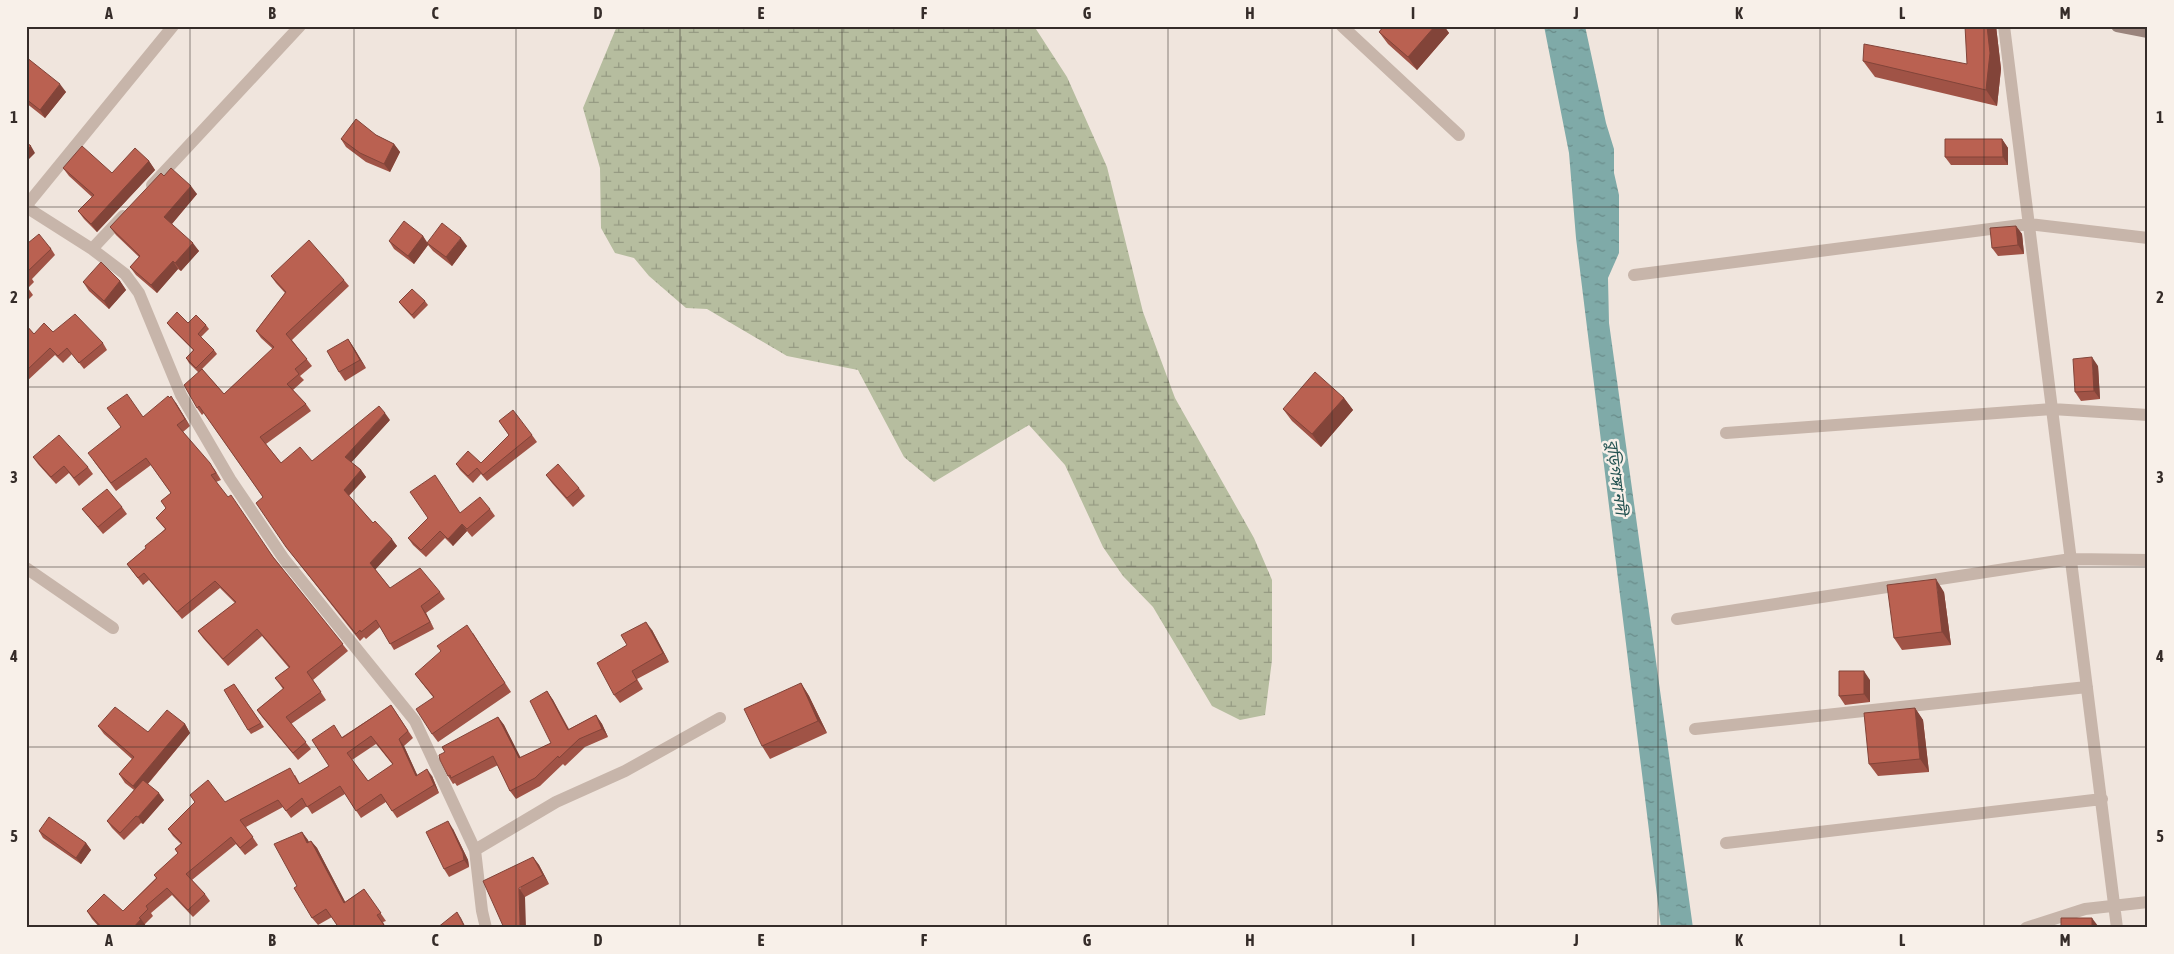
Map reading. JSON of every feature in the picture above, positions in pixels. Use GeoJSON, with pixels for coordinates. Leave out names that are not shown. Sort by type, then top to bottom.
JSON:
{"type":"FeatureCollection","features":[{"type":"Feature","properties":{"kind":"street"},"geometry":{"type":"LineString","coordinates":[[173,26],[26,207],[92,249],[126,274],[139,293],[181,395],[230,479],[284,559],[415,721],[475,850],[482,911],[486,928]]}},
{"type":"Feature","properties":{"kind":"street"},"geometry":{"type":"LineString","coordinates":[[146,192],[300,26]]}},
{"type":"Feature","properties":{"kind":"street"},"geometry":{"type":"LineString","coordinates":[[1342,26],[1459,135]]}},
{"type":"Feature","properties":{"kind":"street"},"geometry":{"type":"LineString","coordinates":[[2004,26],[2117,928]]}},
{"type":"Feature","properties":{"kind":"street"},"geometry":{"type":"LineString","coordinates":[[2117,26],[2148,32]]}},
{"type":"Feature","properties":{"kind":"street"},"geometry":{"type":"LineString","coordinates":[[92,249],[132,206]]}},
{"type":"Feature","properties":{"kind":"street"},"geometry":{"type":"LineString","coordinates":[[1634,275],[2029,224],[2148,238]]}},
{"type":"Feature","properties":{"kind":"street"},"geometry":{"type":"LineString","coordinates":[[1726,433],[2052,409],[2148,415]]}},
{"type":"Feature","properties":{"kind":"street"},"geometry":{"type":"LineString","coordinates":[[1677,619],[2071,559],[2148,560]]}},
{"type":"Feature","properties":{"kind":"street"},"geometry":{"type":"LineString","coordinates":[[26,568],[113,628]]}},
{"type":"Feature","properties":{"kind":"street"},"geometry":{"type":"LineString","coordinates":[[1695,729],[2088,687]]}},
{"type":"Feature","properties":{"kind":"street"},"geometry":{"type":"LineString","coordinates":[[475,850],[556,802],[625,771],[720,718]]}},
{"type":"Feature","properties":{"kind":"street"},"geometry":{"type":"LineString","coordinates":[[1726,842],[2102,799]]}},
{"type":"Feature","properties":{"kind":"street"},"geometry":{"type":"LineString","coordinates":[[2026,928],[2085,909],[2148,902]]}},
{"type":"Feature","properties":{"kind":"green space"},"geometry":{"type":"Polygon","coordinates":[[[617,26],[1034,26],[1067,77],[1107,167],[1143,312],[1175,398],[1254,538],[1272,580],[1272,660],[1265,715],[1240,720],[1212,706],[1153,607],[1123,576],[1103,547],[1065,465],[1029,425],[934,482],[904,457],[858,370],[787,356],[707,309],[686,308],[649,276],[634,258],[615,253],[601,228],[600,168],[583,108],[617,26]]]}},
{"type":"Feature","properties":{"kind":"water","name":"বুড়িগঙ্গা নদী"},"geometry":{"type":"Polygon","coordinates":[[[1544,26],[1585,26],[1606,123],[1614,149],[1614,173],[1619,195],[1619,253],[1608,278],[1609,323],[1693,928],[1661,928],[1576,238],[1569,153],[1544,26]]]}},
{"type":"Feature","properties":{"kind":"building"},"geometry":{"type":"Polygon","coordinates":[[[1384,26],[1435,26],[1408,57],[1379,32],[1384,26]]]}},
{"type":"Feature","properties":{"kind":"building"},"geometry":{"type":"Polygon","coordinates":[[[1965,26],[1987,26],[1990,53],[1986,90],[1863,61],[1864,44],[1967,64],[1965,26]]]}},
{"type":"Feature","properties":{"kind":"building"},"geometry":{"type":"Polygon","coordinates":[[[26,57],[60,84],[40,110],[26,99],[26,57]]]}},
{"type":"Feature","properties":{"kind":"building"},"geometry":{"type":"Polygon","coordinates":[[[356,119],[376,135],[394,144],[384,164],[360,153],[341,139],[356,119]]]}},
{"type":"Feature","properties":{"kind":"building"},"geometry":{"type":"Polygon","coordinates":[[[1945,139],[2002,139],[2003,157],[1945,157],[1945,139]]]}},
{"type":"Feature","properties":{"kind":"building"},"geometry":{"type":"Polygon","coordinates":[[[26,142],[31,146],[26,151],[26,142]]]}},
{"type":"Feature","properties":{"kind":"building"},"geometry":{"type":"Polygon","coordinates":[[[82,146],[112,173],[135,148],[149,161],[91,224],[78,211],[94,195],[63,168],[82,146]]]}},
{"type":"Feature","properties":{"kind":"building"},"geometry":{"type":"Polygon","coordinates":[[[171,168],[191,186],[164,217],[193,243],[151,285],[130,267],[140,256],[110,227],[161,173],[164,176],[171,168]]]}},
{"type":"Feature","properties":{"kind":"building"},"geometry":{"type":"Polygon","coordinates":[[[404,221],[423,236],[408,256],[389,241],[404,221]]]}},
{"type":"Feature","properties":{"kind":"building"},"geometry":{"type":"Polygon","coordinates":[[[442,223],[461,238],[446,257],[427,243],[442,223]]]}},
{"type":"Feature","properties":{"kind":"building"},"geometry":{"type":"Polygon","coordinates":[[[2016,226],[2018,245],[1992,248],[1990,228],[2016,226]]]}},
{"type":"Feature","properties":{"kind":"building"},"geometry":{"type":"Polygon","coordinates":[[[39,234],[51,249],[26,273],[26,241],[28,243],[39,234]]]}},
{"type":"Feature","properties":{"kind":"building"},"geometry":{"type":"Polygon","coordinates":[[[309,240],[344,280],[286,334],[307,359],[295,369],[299,374],[287,384],[306,404],[260,437],[281,463],[300,447],[312,461],[379,406],[385,413],[345,457],[361,470],[344,490],[373,523],[375,521],[392,539],[370,563],[390,588],[420,568],[440,592],[421,606],[430,622],[390,644],[376,620],[356,634],[286,547],[256,503],[263,497],[199,406],[197,408],[184,385],[202,369],[224,394],[274,347],[256,331],[286,292],[271,276],[309,240]]]}},
{"type":"Feature","properties":{"kind":"building"},"geometry":{"type":"Polygon","coordinates":[[[101,262],[120,281],[104,301],[83,282],[101,262]]]}},
{"type":"Feature","properties":{"kind":"building"},"geometry":{"type":"Polygon","coordinates":[[[412,289],[425,301],[412,315],[399,302],[412,289]]]}},
{"type":"Feature","properties":{"kind":"building"},"geometry":{"type":"Polygon","coordinates":[[[177,312],[188,323],[196,315],[206,325],[198,334],[214,350],[196,368],[186,358],[194,350],[167,323],[177,312]]]}},
{"type":"Feature","properties":{"kind":"building"},"geometry":{"type":"Polygon","coordinates":[[[75,314],[103,343],[79,363],[67,348],[58,356],[50,348],[26,371],[26,325],[34,334],[44,323],[53,332],[75,314]]]}},
{"type":"Feature","properties":{"kind":"building"},"geometry":{"type":"Polygon","coordinates":[[[348,339],[360,360],[339,372],[327,351],[348,339]]]}},
{"type":"Feature","properties":{"kind":"building"},"geometry":{"type":"Polygon","coordinates":[[[2092,357],[2094,391],[2075,392],[2073,359],[2092,357]]]}},
{"type":"Feature","properties":{"kind":"building"},"geometry":{"type":"Polygon","coordinates":[[[1315,372],[1344,398],[1312,434],[1283,409],[1315,372]]]}},
{"type":"Feature","properties":{"kind":"building"},"geometry":{"type":"Polygon","coordinates":[[[127,394],[143,417],[168,396],[170,398],[171,396],[185,419],[177,425],[210,463],[216,473],[211,475],[228,497],[231,495],[273,557],[343,644],[307,672],[321,692],[286,717],[306,742],[293,753],[257,710],[284,688],[275,678],[290,667],[257,629],[223,659],[198,631],[236,602],[215,581],[177,612],[144,573],[138,578],[127,564],[166,529],[156,518],[166,508],[161,501],[171,493],[146,458],[111,483],[88,453],[121,427],[107,408],[127,394]]]}},
{"type":"Feature","properties":{"kind":"building"},"geometry":{"type":"Polygon","coordinates":[[[513,410],[532,435],[483,475],[477,468],[468,476],[456,464],[468,451],[481,463],[509,435],[499,421],[513,410]]]}},
{"type":"Feature","properties":{"kind":"building"},"geometry":{"type":"Polygon","coordinates":[[[59,435],[88,467],[74,478],[64,466],[51,477],[33,457],[59,435]]]}},
{"type":"Feature","properties":{"kind":"building"},"geometry":{"type":"Polygon","coordinates":[[[558,464],[579,488],[567,498],[546,475],[558,464]]]}},
{"type":"Feature","properties":{"kind":"building"},"geometry":{"type":"Polygon","coordinates":[[[435,475],[460,513],[480,497],[490,509],[467,529],[462,524],[448,539],[440,531],[421,550],[408,538],[428,518],[410,492],[435,475]]]}},
{"type":"Feature","properties":{"kind":"building"},"geometry":{"type":"Polygon","coordinates":[[[107,489],[122,507],[98,527],[82,509],[107,489]]]}},
{"type":"Feature","properties":{"kind":"building"},"geometry":{"type":"Polygon","coordinates":[[[1936,579],[1942,632],[1894,638],[1887,585],[1936,579]]]}},
{"type":"Feature","properties":{"kind":"building"},"geometry":{"type":"Polygon","coordinates":[[[646,622],[663,653],[632,671],[637,680],[614,695],[597,663],[627,645],[621,635],[646,622]]]}},
{"type":"Feature","properties":{"kind":"building"},"geometry":{"type":"Polygon","coordinates":[[[467,625],[505,683],[432,734],[416,709],[434,697],[415,674],[441,651],[437,646],[467,625]]]}},
{"type":"Feature","properties":{"kind":"building"},"geometry":{"type":"Polygon","coordinates":[[[1839,671],[1864,671],[1864,694],[1839,696],[1839,671]]]}},
{"type":"Feature","properties":{"kind":"building"},"geometry":{"type":"Polygon","coordinates":[[[801,683],[818,721],[762,746],[744,709],[801,683]]]}},
{"type":"Feature","properties":{"kind":"building"},"geometry":{"type":"Polygon","coordinates":[[[234,684],[261,723],[248,730],[224,690],[234,684]]]}},
{"type":"Feature","properties":{"kind":"building"},"geometry":{"type":"Polygon","coordinates":[[[547,691],[568,730],[596,715],[602,729],[579,739],[535,778],[510,791],[493,756],[451,778],[450,775],[448,776],[440,760],[439,755],[445,752],[442,747],[498,717],[519,758],[551,743],[530,701],[547,691]]]}},
{"type":"Feature","properties":{"kind":"building"},"geometry":{"type":"Polygon","coordinates":[[[391,705],[408,731],[399,739],[416,776],[427,769],[434,785],[392,811],[381,794],[356,811],[340,786],[307,807],[302,798],[286,811],[278,800],[240,820],[253,837],[240,848],[231,837],[186,874],[205,894],[188,910],[167,888],[146,906],[148,909],[133,928],[102,928],[87,911],[104,894],[123,911],[157,878],[154,875],[178,853],[175,849],[182,843],[168,829],[195,802],[190,795],[208,780],[225,802],[290,768],[299,784],[329,766],[312,740],[334,725],[342,738],[391,705]],[[371,736],[347,753],[368,781],[393,764],[371,736]]]}},
{"type":"Feature","properties":{"kind":"building"},"geometry":{"type":"Polygon","coordinates":[[[115,707],[148,732],[167,710],[185,724],[133,786],[119,774],[134,757],[98,726],[115,707]]]}},
{"type":"Feature","properties":{"kind":"building"},"geometry":{"type":"Polygon","coordinates":[[[1915,708],[1920,759],[1869,764],[1864,713],[1915,708]]]}},
{"type":"Feature","properties":{"kind":"building"},"geometry":{"type":"Polygon","coordinates":[[[143,780],[159,793],[138,817],[136,816],[120,833],[107,821],[143,780]]]}},
{"type":"Feature","properties":{"kind":"building"},"geometry":{"type":"Polygon","coordinates":[[[49,817],[86,843],[76,858],[39,831],[49,817]]]}},
{"type":"Feature","properties":{"kind":"building"},"geometry":{"type":"Polygon","coordinates":[[[448,821],[463,853],[464,860],[444,869],[426,832],[448,821]]]}},
{"type":"Feature","properties":{"kind":"building"},"geometry":{"type":"Polygon","coordinates":[[[302,832],[307,843],[311,841],[344,903],[364,889],[381,913],[377,915],[386,928],[339,928],[326,909],[312,918],[294,888],[297,886],[274,844],[302,832]]]}},
{"type":"Feature","properties":{"kind":"building"},"geometry":{"type":"Polygon","coordinates":[[[533,857],[543,875],[519,888],[520,928],[504,928],[483,881],[533,857]]]}},
{"type":"Feature","properties":{"kind":"building"},"geometry":{"type":"Polygon","coordinates":[[[457,912],[465,928],[437,928],[457,912]]]}},
{"type":"Feature","properties":{"kind":"building"},"geometry":{"type":"Polygon","coordinates":[[[2061,918],[2092,918],[2092,928],[2061,928],[2061,918]]]}}]}
